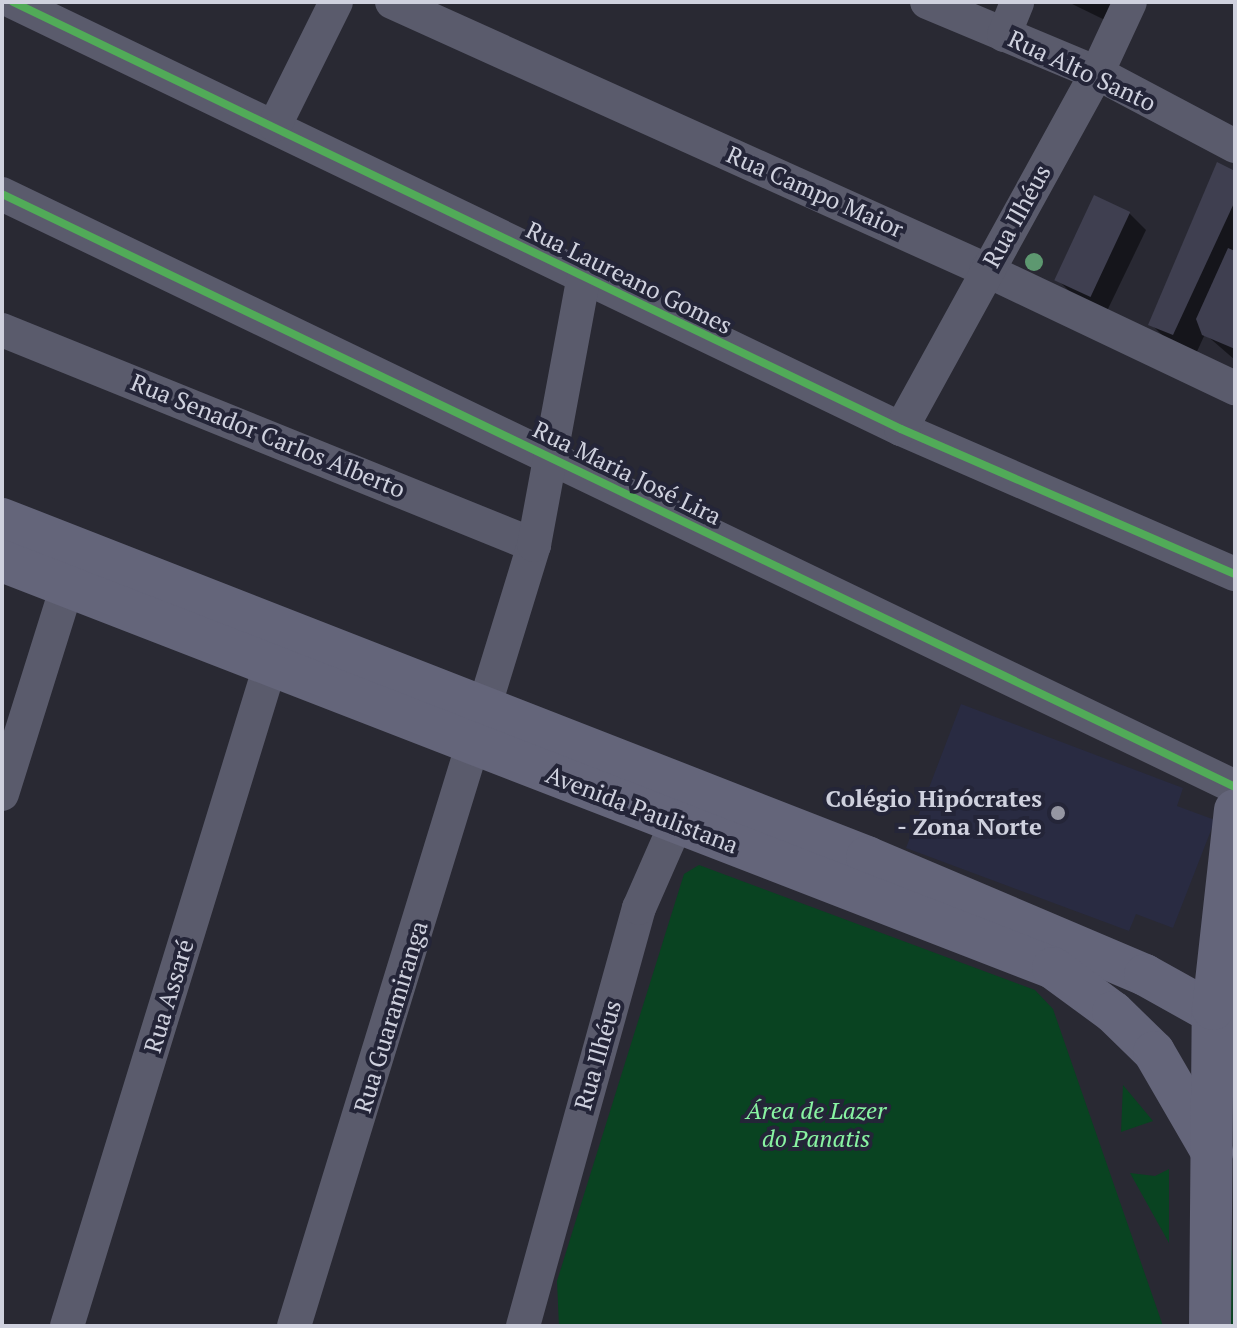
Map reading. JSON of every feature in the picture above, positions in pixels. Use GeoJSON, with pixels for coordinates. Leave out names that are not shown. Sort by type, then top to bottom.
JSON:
{"type":"FeatureCollection","features":[{"type":"Feature","properties":{"kind":"main road","name":"Avenida Paulistana"},"geometry":{"type":"LineString","coordinates":[[2,519],[487,709],[865,895],[1053,968],[1080,986],[1154,1052],[1212,1152]]}},
{"type":"Feature","properties":{"kind":"main road","name":"Avenida Paulistana"},"geometry":{"type":"LineString","coordinates":[[2,561],[473,747],[684,806],[1110,959],[1224,1017]]}},
{"type":"Feature","properties":{"kind":"main road"},"geometry":{"type":"LineString","coordinates":[[1210,1326],[1212,1152],[1224,1017],[1235,810]]}},
{"type":"Feature","properties":{"kind":"main road"},"geometry":{"type":"LineString","coordinates":[[865,895],[893,888],[920,894],[1057,950],[1110,959]]}},
{"type":"Feature","properties":{"kind":"street","name":"Rua Laureano Gomes"},"geometry":{"type":"LineString","coordinates":[[13,2],[275,125],[583,280],[901,429],[1235,574]]}},
{"type":"Feature","properties":{"kind":"street"},"geometry":{"type":"LineString","coordinates":[[275,125],[336,2]]}},
{"type":"Feature","properties":{"kind":"street","name":"Rua Campo Maior"},"geometry":{"type":"LineString","coordinates":[[392,2],[986,270],[1235,388]]}},
{"type":"Feature","properties":{"kind":"street","name":"Rua Alto Santo"},"geometry":{"type":"LineString","coordinates":[[927,2],[1097,73],[1235,146]]}},
{"type":"Feature","properties":{"kind":"street"},"geometry":{"type":"LineString","coordinates":[[1004,35],[1017,2]]}},
{"type":"Feature","properties":{"kind":"street","name":"Rua Ilhéus"},"geometry":{"type":"LineString","coordinates":[[901,429],[1097,73],[1130,2]]}},
{"type":"Feature","properties":{"kind":"street","name":"Rua Maria José Lira"},"geometry":{"type":"LineString","coordinates":[[2,194],[1235,787]]}},
{"type":"Feature","properties":{"kind":"street","name":"Rua Guaramiranga"},"geometry":{"type":"LineString","coordinates":[[294,1326],[487,709],[534,545],[583,280]]}},
{"type":"Feature","properties":{"kind":"street","name":"Rua Senador Carlos Alberto"},"geometry":{"type":"LineString","coordinates":[[2,330],[534,545]]}},
{"type":"Feature","properties":{"kind":"street"},"geometry":{"type":"LineString","coordinates":[[2,794],[67,586]]}},
{"type":"Feature","properties":{"kind":"street","name":"Rua Assaré"},"geometry":{"type":"LineString","coordinates":[[67,1326],[270,666]]}},
{"type":"Feature","properties":{"kind":"street","name":"Rua Ilhéus"},"geometry":{"type":"LineString","coordinates":[[523,1326],[639,908],[684,806]]}},
{"type":"Feature","properties":{"kind":"street"},"geometry":{"type":"LineString","coordinates":[[1199,1326],[1198,1245],[1213,1210]]}},
{"type":"Feature","properties":{"kind":"shaded area","name":"Colégio Hipócrates - Zona Norte"},"geometry":{"type":"Polygon","coordinates":[[[961,704],[1183,788],[1177,806],[1215,820],[1173,928],[1136,914],[1129,931],[906,848],[961,704]]]}},
{"type":"Feature","properties":{"kind":"green space","name":"Área de Lazer do Panatis"},"geometry":{"type":"Polygon","coordinates":[[[699,865],[1035,990],[1053,1009],[1163,1326],[559,1326],[557,1281],[684,874],[699,865]]]}},
{"type":"Feature","properties":{"kind":"green space"},"geometry":{"type":"Polygon","coordinates":[[[1123,1085],[1153,1121],[1121,1132],[1123,1085]]]}},
{"type":"Feature","properties":{"kind":"green space"},"geometry":{"type":"Polygon","coordinates":[[[1169,1169],[1169,1243],[1130,1173],[1155,1176],[1169,1169]]]}},
{"type":"Feature","properties":{"kind":"green space"},"geometry":{"type":"Polygon","coordinates":[[[1231,1223],[1235,1326],[1223,1326],[1231,1223]]]}},
{"type":"Feature","properties":{"kind":"building"},"geometry":{"type":"Polygon","coordinates":[[[1217,162],[1235,171],[1235,201],[1173,335],[1148,325],[1217,162]]]}},
{"type":"Feature","properties":{"kind":"building"},"geometry":{"type":"Polygon","coordinates":[[[1094,195],[1130,212],[1091,297],[1054,280],[1094,195]]]}},
{"type":"Feature","properties":{"kind":"building"},"geometry":{"type":"Polygon","coordinates":[[[1228,248],[1235,251],[1235,349],[1202,335],[1196,319],[1228,248]]]}},
{"type":"Feature","properties":{"kind":"cycle path"},"geometry":{"type":"LineString","coordinates":[[13,2],[901,429],[1235,574]]}},
{"type":"Feature","properties":{"kind":"cycle path"},"geometry":{"type":"LineString","coordinates":[[2,194],[1235,787]]}},
{"type":"Feature","properties":{"kind":"place","name":"Colégio Hipócrates - Zona Norte"},"geometry":{"type":"Point","coordinates":[1058,813]}}]}
